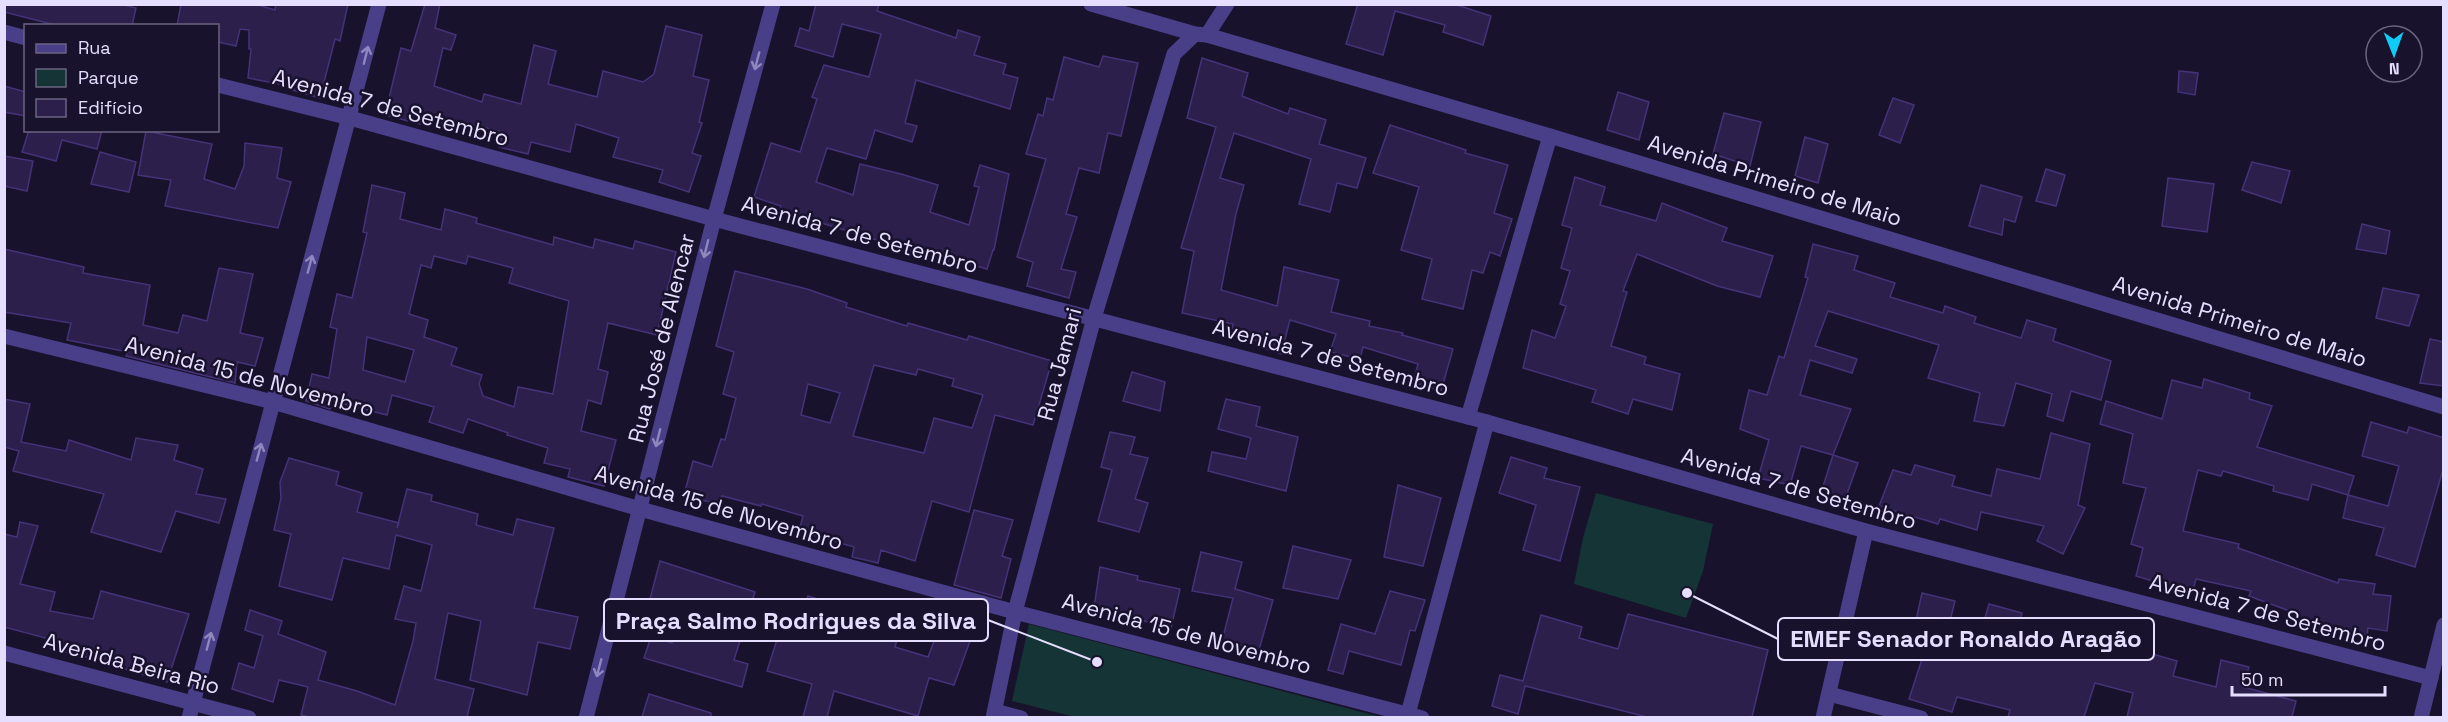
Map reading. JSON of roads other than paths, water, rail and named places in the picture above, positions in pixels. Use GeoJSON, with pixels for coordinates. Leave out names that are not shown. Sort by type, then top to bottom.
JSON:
{"type":"FeatureCollection","features":[{"type":"Feature","properties":{"kind":"street"},"geometry":{"type":"LineString","coordinates":[[191,710],[379,4]]}},
{"type":"Feature","properties":{"kind":"street","name":"Rua José de Alencar"},"geometry":{"type":"LineString","coordinates":[[586,717],[714,219],[773,4]]}},
{"type":"Feature","properties":{"kind":"street","name":"Avenida Primeiro de Maio"},"geometry":{"type":"LineString","coordinates":[[1091,4],[1550,136],[2444,407]]}},
{"type":"Feature","properties":{"kind":"street","name":"Rua Jamari"},"geometry":{"type":"LineString","coordinates":[[994,714],[1015,612],[1094,318],[1174,54],[1201,34],[1227,4]]}},
{"type":"Feature","properties":{"kind":"street"},"geometry":{"type":"LineString","coordinates":[[4,32],[24,37]]}},
{"type":"Feature","properties":{"kind":"street","name":"Avenida 7 de Setembro"},"geometry":{"type":"LineString","coordinates":[[219,85],[350,118],[714,219],[1487,422],[1866,531],[2431,678]]}},
{"type":"Feature","properties":{"kind":"street"},"geometry":{"type":"LineString","coordinates":[[1468,417],[1550,136]]}},
{"type":"Feature","properties":{"kind":"street","name":"Avenida 15 de Novembro"},"geometry":{"type":"LineString","coordinates":[[4,336],[273,402],[640,509],[1015,612],[1415,716]]}},
{"type":"Feature","properties":{"kind":"street"},"geometry":{"type":"LineString","coordinates":[[1415,716],[1487,422]]}},
{"type":"Feature","properties":{"kind":"street"},"geometry":{"type":"LineString","coordinates":[[1823,717],[1866,531]]}},
{"type":"Feature","properties":{"kind":"street"},"geometry":{"type":"LineString","coordinates":[[2421,717],[2444,626]]}},
{"type":"Feature","properties":{"kind":"street","name":"Avenida Beira Rio"},"geometry":{"type":"LineString","coordinates":[[4,653],[191,710],[249,717]]}},
{"type":"Feature","properties":{"kind":"street"},"geometry":{"type":"LineString","coordinates":[[1829,694],[1921,717]]}},
{"type":"Feature","properties":{"kind":"street"},"geometry":{"type":"LineString","coordinates":[[994,714],[1021,717]]}},
{"type":"Feature","properties":{"kind":"place","name":"EMEF Senador Ronaldo Aragão"},"geometry":{"type":"Point","coordinates":[1687,593]}},
{"type":"Feature","properties":{"kind":"place","name":"Praça Salmo Rodrigues da Silva"},"geometry":{"type":"Point","coordinates":[1097,662]}}]}
